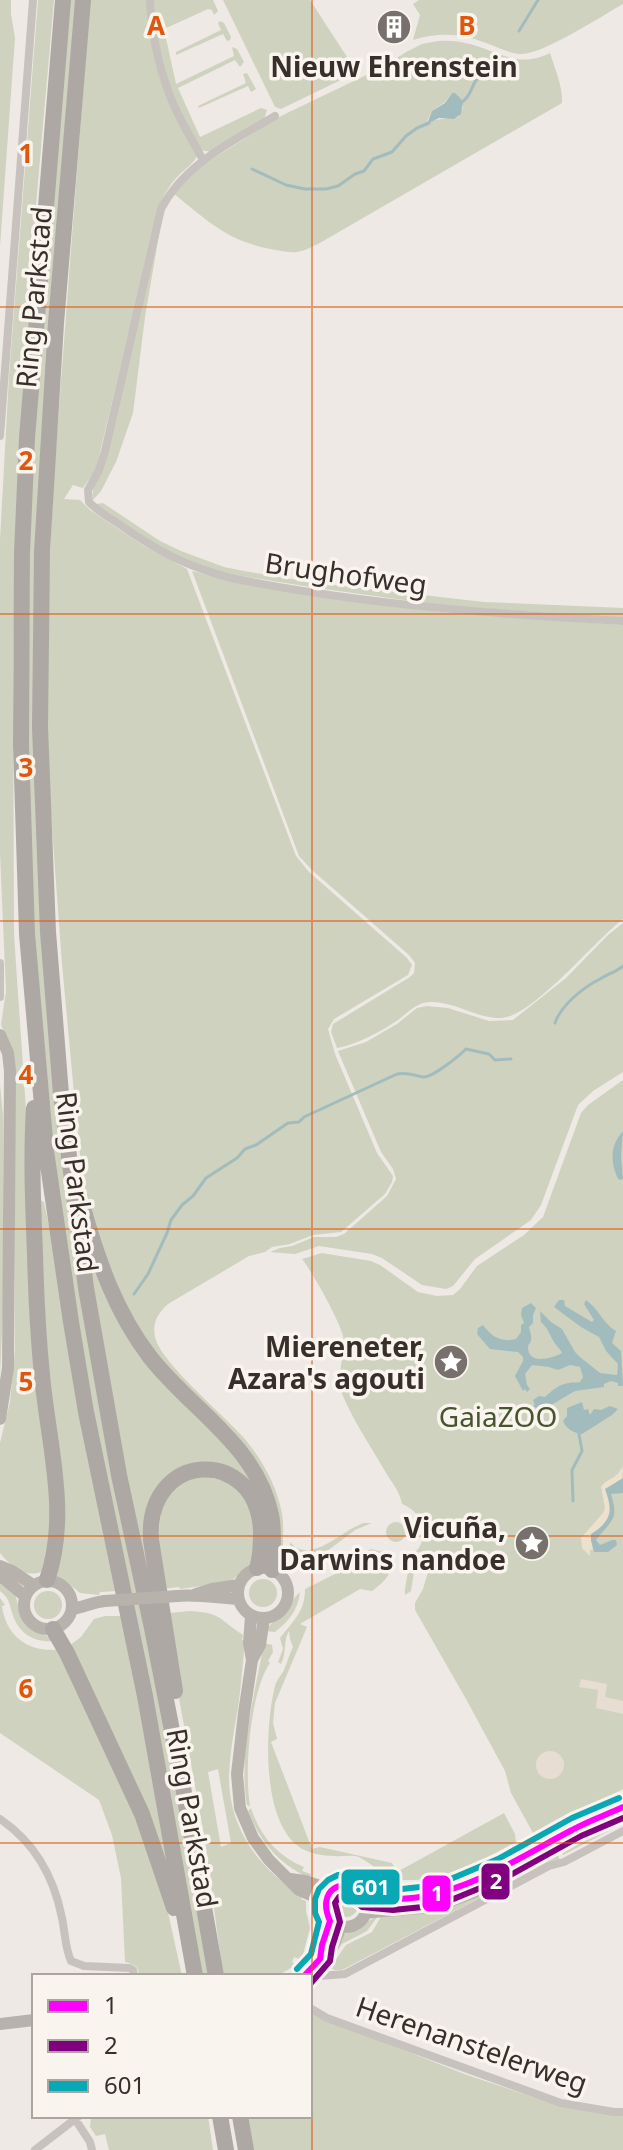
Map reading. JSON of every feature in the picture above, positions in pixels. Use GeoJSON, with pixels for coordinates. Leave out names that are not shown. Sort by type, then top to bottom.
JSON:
{"type":"FeatureCollection","features":[{"type":"Feature","properties":{"kind":"highway","name":"Ring Parkstad"},"geometry":{"type":"LineString","coordinates":[[63,0],[28,424],[22,553],[22,820],[27,934],[46,1151],[83,1397],[145,1696],[195,1974]]}},
{"type":"Feature","properties":{"kind":"highway","name":"Ring Parkstad"},"geometry":{"type":"LineString","coordinates":[[83,0],[42,552],[41,760],[48,932],[68,1160],[101,1383],[171,1724],[216,1974]]}},
{"type":"Feature","properties":{"kind":"highway"},"geometry":{"type":"LineString","coordinates":[[38,1062],[32,1142],[36,1289],[57,1519],[53,1558],[40,1583]]}},
{"type":"Feature","properties":{"kind":"highway"},"geometry":{"type":"LineString","coordinates":[[68,1160],[104,1275],[118,1307],[149,1356],[241,1451],[261,1482],[272,1517],[265,1569]]}},
{"type":"Feature","properties":{"kind":"highway"},"geometry":{"type":"LineString","coordinates":[[171,1724],[175,1692],[150,1530],[153,1508],[160,1493],[177,1478],[192,1471],[221,1471],[238,1480],[253,1498],[259,1516],[265,1569]]}},
{"type":"Feature","properties":{"kind":"highway"},"geometry":{"type":"LineString","coordinates":[[53,1629],[142,1814],[195,1974]]}},
{"type":"Feature","properties":{"kind":"highway"},"geometry":{"type":"LineString","coordinates":[[220,2118],[226,2150]]}},
{"type":"Feature","properties":{"kind":"highway"},"geometry":{"type":"LineString","coordinates":[[240,2118],[246,2150]]}},
{"type":"Feature","properties":{"kind":"main road"},"geometry":{"type":"LineString","coordinates":[[0,1035],[9,1062],[8,1368],[0,1419]]}},
{"type":"Feature","properties":{"kind":"main road"},"geometry":{"type":"LineString","coordinates":[[0,1066],[9,1092]]}},
{"type":"Feature","properties":{"kind":"main road"},"geometry":{"type":"LineString","coordinates":[[0,1568],[40,1583],[59,1583],[71,1603],[83,1607],[99,1601],[193,1595],[238,1599]]}},
{"type":"Feature","properties":{"kind":"main road"},"geometry":{"type":"LineString","coordinates":[[0,1568],[3,1578],[25,1596]]}},
{"type":"Feature","properties":{"kind":"main road"},"geometry":{"type":"LineString","coordinates":[[265,1569],[284,1579],[287,1597],[277,1614],[258,1617],[245,1611],[238,1599],[239,1585],[248,1573],[265,1569]]}},
{"type":"Feature","properties":{"kind":"main road"},"geometry":{"type":"LineString","coordinates":[[40,1583],[25,1596],[24,1611],[32,1624],[46,1630],[53,1629],[66,1622],[71,1603]]}},
{"type":"Feature","properties":{"kind":"main road"},"geometry":{"type":"LineString","coordinates":[[193,1595],[239,1585]]}},
{"type":"Feature","properties":{"kind":"main road"},"geometry":{"type":"LineString","coordinates":[[258,1617],[260,1645],[252,1660],[238,1764],[240,1808],[260,1850],[299,1890],[328,1896]]}},
{"type":"Feature","properties":{"kind":"main road"},"geometry":{"type":"LineString","coordinates":[[365,1897],[382,1900],[406,1898],[454,1889],[623,1807]]}},
{"type":"Feature","properties":{"kind":"main road"},"geometry":{"type":"LineString","coordinates":[[366,1913],[426,1907],[468,1894],[557,1848],[594,1821]]}},
{"type":"Feature","properties":{"kind":"main road"},"geometry":{"type":"LineString","coordinates":[[339,1885],[359,1889],[365,1897],[366,1913],[355,1925],[336,1924],[325,1912],[328,1896],[339,1885]]}},
{"type":"Feature","properties":{"kind":"main road"},"geometry":{"type":"LineString","coordinates":[[312,1974],[320,1959],[331,1950],[336,1924]]}},
{"type":"Feature","properties":{"kind":"main road"},"geometry":{"type":"LineString","coordinates":[[0,2024],[32,2020]]}},
{"type":"Feature","properties":{"kind":"street"},"geometry":{"type":"LineString","coordinates":[[0,436],[33,0]]}},
{"type":"Feature","properties":{"kind":"street"},"geometry":{"type":"LineString","coordinates":[[150,0],[163,77],[203,160],[275,116]]}},
{"type":"Feature","properties":{"kind":"street","name":"Brughofweg"},"geometry":{"type":"LineString","coordinates":[[203,160],[180,179],[161,209],[105,451],[88,490],[87,498],[92,506],[160,552],[188,566],[231,578],[429,608],[623,621]]}},
{"type":"Feature","properties":{"kind":"street"},"geometry":{"type":"LineString","coordinates":[[0,963],[0,997]]}},
{"type":"Feature","properties":{"kind":"street"},"geometry":{"type":"LineString","coordinates":[[0,1819],[25,1840],[47,1871],[61,1910],[71,1961],[80,1966],[130,1968],[134,1974]]}},
{"type":"Feature","properties":{"kind":"street"},"geometry":{"type":"LineString","coordinates":[[312,1975],[345,1974],[549,1866],[564,1862],[623,1831]]}},
{"type":"Feature","properties":{"kind":"street","name":"Herenanstelerweg"},"geometry":{"type":"LineString","coordinates":[[312,2009],[327,2018],[561,2103],[623,2112]]}},
{"type":"Feature","properties":{"kind":"street"},"geometry":{"type":"LineString","coordinates":[[35,2150],[77,2118],[92,2150]]}},
{"type":"Feature","properties":{"kind":"green space"},"geometry":{"type":"Polygon","coordinates":[[[0,0],[11,0],[15,38],[0,246],[0,0]]]}},
{"type":"Feature","properties":{"kind":"green space"},"geometry":{"type":"Polygon","coordinates":[[[38,0],[54,0],[36,205],[17,495],[13,666],[14,935],[51,1475],[51,1547],[41,1572],[29,1573],[18,1570],[0,1553],[0,1443],[10,1402],[15,1350],[15,1108],[12,1049],[1,1025],[6,991],[0,853],[0,540],[9,376],[38,0]]]}},
{"type":"Feature","properties":{"kind":"green space"},"geometry":{"type":"Polygon","coordinates":[[[68,0],[77,0],[40,463],[49,1023],[145,1624],[210,1974],[201,1974],[100,1457],[63,1237],[38,1012],[27,808],[31,470],[68,0]]]}},
{"type":"Feature","properties":{"kind":"green space"},"geometry":{"type":"Polygon","coordinates":[[[90,0],[147,0],[154,52],[197,156],[172,183],[158,210],[96,469],[83,488],[73,485],[64,499],[80,500],[144,546],[187,569],[296,856],[309,872],[412,965],[408,975],[334,1019],[328,1029],[335,1054],[377,1153],[393,1176],[385,1194],[341,1232],[313,1235],[249,1256],[168,1304],[155,1323],[155,1337],[168,1360],[244,1438],[268,1473],[282,1514],[285,1558],[293,1572],[282,1570],[279,1566],[273,1505],[140,1337],[90,1221],[79,1147],[62,964],[46,721],[54,473],[90,0]]]}},
{"type":"Feature","properties":{"kind":"green space"},"geometry":{"type":"Polygon","coordinates":[[[153,0],[213,0],[218,11],[214,15],[208,9],[164,29],[176,84],[234,56],[232,47],[237,49],[244,62],[240,67],[235,60],[178,88],[200,137],[261,108],[267,110],[264,120],[211,152],[201,150],[166,77],[159,51],[153,0]]]}},
{"type":"Feature","properties":{"kind":"green space"},"geometry":{"type":"Polygon","coordinates":[[[223,0],[310,0],[347,57],[343,60],[351,75],[281,109],[275,107],[223,0]]]}},
{"type":"Feature","properties":{"kind":"green space"},"geometry":{"type":"Polygon","coordinates":[[[419,0],[623,0],[623,4],[544,48],[522,54],[459,36],[441,35],[413,40],[420,15],[413,4],[419,0]]]}},
{"type":"Feature","properties":{"kind":"green space"},"geometry":{"type":"Polygon","coordinates":[[[220,21],[224,23],[230,40],[227,41],[223,34],[176,55],[176,52],[221,30],[220,21]]]}},
{"type":"Feature","properties":{"kind":"green space"},"geometry":{"type":"Polygon","coordinates":[[[458,41],[519,59],[539,58],[550,53],[560,84],[562,103],[318,244],[298,252],[259,246],[232,236],[173,193],[196,169],[283,115],[381,68],[422,44],[458,41]],[[452,93],[432,111],[427,121],[458,117],[463,107],[452,93]]]}},
{"type":"Feature","properties":{"kind":"green space"},"geometry":{"type":"Polygon","coordinates":[[[247,73],[256,89],[251,92],[248,86],[199,108],[246,83],[243,74],[247,73]]]}},
{"type":"Feature","properties":{"kind":"green space"},"geometry":{"type":"Polygon","coordinates":[[[161,223],[133,413],[116,462],[93,500],[93,489],[161,223]]]}},
{"type":"Feature","properties":{"kind":"green space"},"geometry":{"type":"Polygon","coordinates":[[[103,503],[160,541],[224,567],[316,583],[484,602],[623,608],[623,618],[447,606],[229,574],[157,546],[96,504],[103,503]]]}},
{"type":"Feature","properties":{"kind":"green space"},"geometry":{"type":"Polygon","coordinates":[[[192,571],[238,583],[440,612],[623,625],[623,919],[546,992],[514,1014],[491,1017],[452,1005],[423,1003],[376,1033],[337,1048],[331,1032],[333,1024],[410,977],[414,973],[415,963],[299,856],[192,571]]]}},
{"type":"Feature","properties":{"kind":"green space"},"geometry":{"type":"Polygon","coordinates":[[[623,923],[623,1072],[593,1091],[578,1105],[541,1205],[531,1220],[475,1259],[453,1286],[446,1289],[422,1285],[372,1254],[319,1246],[295,1254],[270,1252],[314,1237],[344,1234],[387,1196],[396,1179],[381,1152],[338,1051],[366,1042],[417,1008],[427,1006],[448,1008],[489,1021],[513,1020],[566,978],[623,923]]]}},
{"type":"Feature","properties":{"kind":"green space","name":"GaiaZOO"},"geometry":{"type":"Polygon","coordinates":[[[623,1080],[623,1789],[550,1828],[548,1826],[533,1833],[511,1793],[505,1771],[415,1610],[429,1569],[423,1563],[414,1572],[411,1591],[405,1595],[412,1557],[423,1539],[423,1526],[418,1515],[402,1504],[343,1396],[340,1369],[343,1334],[302,1259],[322,1253],[371,1261],[418,1292],[453,1295],[477,1266],[524,1235],[543,1217],[581,1113],[623,1080]]]}},
{"type":"Feature","properties":{"kind":"green space"},"geometry":{"type":"Polygon","coordinates":[[[0,1085],[3,1115],[3,1311],[0,1376],[0,1085]]]}},
{"type":"Feature","properties":{"kind":"green space"},"geometry":{"type":"Polygon","coordinates":[[[39,1200],[44,1202],[53,1246],[117,1591],[100,1592],[99,1595],[80,1593],[66,1581],[53,1576],[39,1200]]]}},
{"type":"Feature","properties":{"kind":"green space"},"geometry":{"type":"Polygon","coordinates":[[[91,1250],[115,1308],[253,1477],[265,1534],[226,1469],[163,1484],[150,1590],[110,1401],[87,1251],[91,1250]]]}},
{"type":"Feature","properties":{"kind":"green space"},"geometry":{"type":"Polygon","coordinates":[[[195,1475],[233,1482],[255,1515],[253,1562],[230,1582],[162,1589],[156,1552],[163,1497],[195,1475]]]}},
{"type":"Feature","properties":{"kind":"green space"},"geometry":{"type":"Polygon","coordinates":[[[396,1522],[403,1525],[406,1532],[403,1539],[396,1542],[389,1539],[386,1532],[389,1525],[396,1522]]]}},
{"type":"Feature","properties":{"kind":"green space"},"geometry":{"type":"Polygon","coordinates":[[[364,1523],[372,1523],[355,1530],[306,1567],[299,1570],[290,1558],[290,1542],[307,1550],[317,1548],[364,1523]]]}},
{"type":"Feature","properties":{"kind":"green space"},"geometry":{"type":"Polygon","coordinates":[[[371,1549],[383,1552],[391,1562],[390,1571],[383,1582],[372,1591],[360,1589],[300,1624],[307,1627],[275,1703],[273,1723],[277,1739],[271,1742],[312,1849],[320,1847],[392,1863],[397,1872],[504,1813],[516,1842],[469,1866],[418,1880],[383,1877],[385,1873],[359,1857],[325,1855],[301,1848],[286,1833],[272,1794],[268,1747],[272,1703],[276,1684],[293,1647],[289,1631],[283,1660],[281,1664],[278,1662],[283,1649],[280,1638],[301,1610],[305,1589],[339,1572],[371,1549]]]}},
{"type":"Feature","properties":{"kind":"green space"},"geometry":{"type":"Polygon","coordinates":[[[263,1579],[273,1583],[277,1593],[273,1603],[263,1607],[253,1603],[249,1593],[253,1583],[263,1579]]]}},
{"type":"Feature","properties":{"kind":"green space"},"geometry":{"type":"Polygon","coordinates":[[[0,1581],[15,1593],[27,1625],[56,1641],[37,1639],[21,1629],[8,1600],[0,1591],[0,1581]]]}},
{"type":"Feature","properties":{"kind":"green space"},"geometry":{"type":"Polygon","coordinates":[[[48,1591],[58,1595],[62,1605],[58,1615],[48,1619],[38,1615],[34,1605],[38,1595],[48,1591]]]}},
{"type":"Feature","properties":{"kind":"green space"},"geometry":{"type":"Polygon","coordinates":[[[300,1592],[289,1619],[275,1632],[266,1631],[287,1610],[300,1592]]]}},
{"type":"Feature","properties":{"kind":"green space"},"geometry":{"type":"Polygon","coordinates":[[[0,1598],[5,1605],[2,1606],[4,1617],[21,1641],[39,1649],[61,1649],[125,1791],[164,1894],[182,1974],[139,1974],[135,1966],[125,1962],[121,1878],[112,1835],[99,1800],[0,1733],[0,1598]]]}},
{"type":"Feature","properties":{"kind":"green space"},"geometry":{"type":"Polygon","coordinates":[[[190,1611],[215,1615],[243,1635],[242,1640],[245,1640],[229,1775],[234,1812],[240,1829],[260,1860],[306,1901],[310,1928],[301,1960],[294,1957],[292,1962],[296,1965],[280,1974],[223,1974],[205,1840],[179,1698],[169,1613],[190,1611]],[[218,1769],[208,1772],[221,1847],[231,1843],[218,1769]]]}},
{"type":"Feature","properties":{"kind":"green space"},"geometry":{"type":"Polygon","coordinates":[[[123,1616],[170,1866],[165,1867],[69,1646],[81,1637],[94,1619],[123,1616]]]}},
{"type":"Feature","properties":{"kind":"green space"},"geometry":{"type":"Polygon","coordinates":[[[264,1643],[272,1645],[273,1652],[258,1693],[250,1732],[250,1806],[247,1805],[245,1786],[246,1745],[264,1643]]]}},
{"type":"Feature","properties":{"kind":"green space"},"geometry":{"type":"Polygon","coordinates":[[[623,1795],[623,1800],[549,1839],[539,1840],[623,1795]]]}},
{"type":"Feature","properties":{"kind":"green space"},"geometry":{"type":"Polygon","coordinates":[[[251,1808],[271,1844],[304,1867],[302,1871],[311,1874],[309,1878],[288,1866],[272,1851],[253,1822],[248,1811],[251,1808]]]}},
{"type":"Feature","properties":{"kind":"green space"},"geometry":{"type":"Polygon","coordinates":[[[615,1821],[618,1826],[563,1855],[560,1849],[593,1829],[615,1821]]]}},
{"type":"Feature","properties":{"kind":"green space"},"geometry":{"type":"Polygon","coordinates":[[[556,1852],[560,1860],[537,1868],[342,1970],[330,1968],[346,1945],[372,1932],[382,1915],[556,1852]]]}},
{"type":"Feature","properties":{"kind":"green space"},"geometry":{"type":"Polygon","coordinates":[[[510,1854],[509,1859],[464,1882],[428,1892],[384,1895],[388,1888],[422,1888],[452,1881],[510,1854]]]}},
{"type":"Feature","properties":{"kind":"green space"},"geometry":{"type":"Polygon","coordinates":[[[344,1871],[366,1878],[375,1885],[380,1896],[352,1879],[319,1882],[330,1872],[344,1871]]]}},
{"type":"Feature","properties":{"kind":"green space"},"geometry":{"type":"Polygon","coordinates":[[[346,1893],[355,1896],[358,1905],[355,1914],[346,1917],[337,1914],[334,1905],[337,1896],[346,1893]]]}},
{"type":"Feature","properties":{"kind":"green space"},"geometry":{"type":"Polygon","coordinates":[[[378,1916],[367,1931],[342,1944],[326,1965],[343,1935],[378,1916]]]}},
{"type":"Feature","properties":{"kind":"green space"},"geometry":{"type":"Polygon","coordinates":[[[312,2012],[467,2075],[536,2098],[566,2107],[623,2112],[623,2150],[252,2150],[246,2118],[312,2118],[312,2012]]]}},
{"type":"Feature","properties":{"kind":"green space"},"geometry":{"type":"Polygon","coordinates":[[[91,2118],[208,2118],[213,2150],[109,2150],[105,2134],[96,2136],[90,2127],[91,2118]]]}},
{"type":"Feature","properties":{"kind":"sand"},"geometry":{"type":"Polygon","coordinates":[[[623,1465],[622,1479],[606,1492],[609,1513],[591,1540],[593,1550],[590,1550],[590,1556],[582,1548],[581,1538],[605,1508],[601,1487],[618,1474],[623,1465]]]}},
{"type":"Feature","properties":{"kind":"shaded area"},"geometry":{"type":"Polygon","coordinates":[[[581,1679],[607,1684],[605,1697],[623,1701],[623,1714],[596,1708],[598,1690],[579,1687],[581,1679]]]}},
{"type":"Feature","properties":{"kind":"shaded area"},"geometry":{"type":"Polygon","coordinates":[[[550,1751],[560,1755],[564,1765],[560,1775],[550,1779],[540,1775],[536,1765],[540,1755],[550,1751]]]}},
{"type":"Feature","properties":{"kind":"water"},"geometry":{"type":"Polygon","coordinates":[[[452,93],[463,101],[461,114],[454,119],[439,118],[427,124],[432,111],[445,103],[452,93]]]}},
{"type":"Feature","properties":{"kind":"water"},"geometry":{"type":"Polygon","coordinates":[[[623,1131],[621,1180],[615,1173],[613,1154],[623,1131]]]}},
{"type":"Feature","properties":{"kind":"water"},"geometry":{"type":"Polygon","coordinates":[[[559,1300],[564,1300],[565,1306],[592,1322],[594,1320],[584,1304],[586,1300],[616,1331],[612,1343],[621,1351],[623,1386],[611,1381],[604,1387],[575,1391],[541,1411],[533,1406],[533,1400],[539,1396],[545,1397],[563,1384],[580,1382],[583,1377],[580,1367],[570,1365],[558,1370],[532,1365],[525,1374],[530,1389],[523,1391],[515,1376],[523,1357],[518,1352],[490,1349],[477,1334],[478,1328],[483,1325],[497,1338],[516,1339],[524,1323],[522,1308],[531,1303],[536,1308],[529,1327],[531,1339],[528,1347],[532,1357],[542,1359],[562,1353],[541,1322],[540,1311],[562,1329],[580,1357],[600,1373],[617,1375],[618,1364],[599,1337],[554,1307],[559,1300]]]}},
{"type":"Feature","properties":{"kind":"water"},"geometry":{"type":"Polygon","coordinates":[[[582,1402],[584,1410],[588,1409],[590,1415],[594,1409],[610,1406],[618,1409],[582,1434],[573,1432],[563,1421],[567,1408],[582,1402]]]}},
{"type":"Feature","properties":{"kind":"water"},"geometry":{"type":"Polygon","coordinates":[[[623,1478],[623,1493],[611,1494],[614,1515],[596,1540],[600,1545],[616,1540],[617,1545],[608,1552],[594,1552],[591,1534],[603,1525],[609,1515],[605,1489],[623,1478]]]}},
{"type":"Feature","properties":{"kind":"waterway"},"geometry":{"type":"LineString","coordinates":[[519,31],[538,0]]}},
{"type":"Feature","properties":{"kind":"waterway"},"geometry":{"type":"LineString","coordinates":[[462,102],[477,79],[500,63]]}},
{"type":"Feature","properties":{"kind":"waterway"},"geometry":{"type":"LineString","coordinates":[[252,169],[286,185],[305,189],[338,186],[364,171],[373,159],[392,152],[406,136],[429,123]]}},
{"type":"Feature","properties":{"kind":"waterway"},"geometry":{"type":"LineString","coordinates":[[555,1023],[562,1010],[580,992],[623,966]]}},
{"type":"Feature","properties":{"kind":"waterway"},"geometry":{"type":"LineString","coordinates":[[134,1294],[148,1274],[171,1220],[182,1205],[206,1178],[237,1158],[245,1149],[288,1123],[299,1122],[397,1074],[423,1077],[433,1074],[466,1049],[489,1054],[495,1060],[511,1059]]}},
{"type":"Feature","properties":{"kind":"waterway"},"geometry":{"type":"LineString","coordinates":[[573,1501],[572,1470],[582,1451],[579,1434]]}},
{"type":"Feature","properties":{"kind":"transit line","name":"601"},"geometry":{"type":"LineString","coordinates":[[297,1969],[311,1954],[319,1922],[315,1899],[328,1880],[338,1875],[350,1875],[370,1887],[393,1890],[446,1881],[498,1859],[572,1818],[619,1798]]}},
{"type":"Feature","properties":{"kind":"transit line","name":"1"},"geometry":{"type":"LineString","coordinates":[[306,1974],[320,1959],[330,1921],[326,1901],[334,1889],[348,1886],[365,1897],[386,1899],[440,1893],[480,1878],[623,1807]]}},
{"type":"Feature","properties":{"kind":"transit line","name":"2"},"geometry":{"type":"LineString","coordinates":[[312,1982],[330,1961],[340,1922],[335,1903],[339,1897],[347,1895],[362,1907],[393,1910],[451,1900],[507,1877],[581,1836],[623,1818]]}},
{"type":"Feature","properties":{"kind":"place","name":"Nieuw Ehrenstein"},"geometry":{"type":"Point","coordinates":[394,27]}},
{"type":"Feature","properties":{"kind":"place","name":"Miereneter, Azara's agouti"},"geometry":{"type":"Point","coordinates":[451,1362]}},
{"type":"Feature","properties":{"kind":"place","name":"Vicuña, Darwins nandoe"},"geometry":{"type":"Point","coordinates":[532,1543]}}]}
